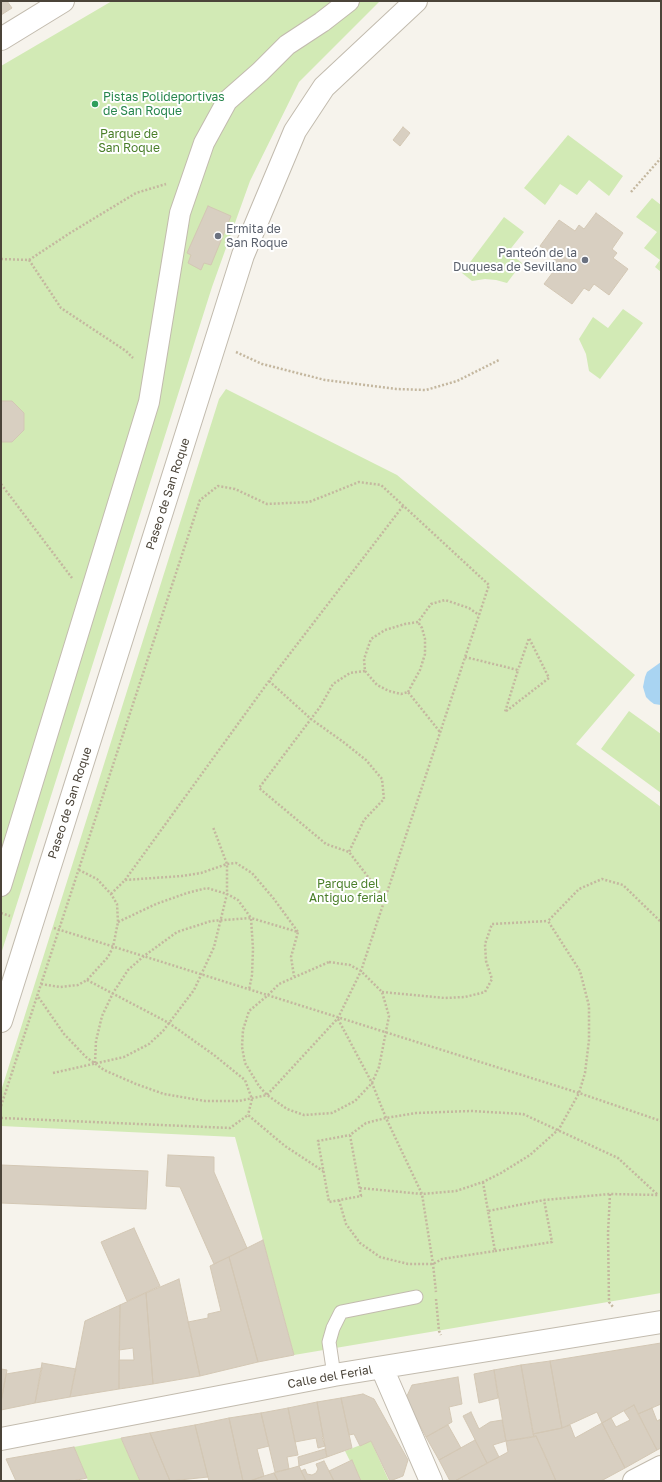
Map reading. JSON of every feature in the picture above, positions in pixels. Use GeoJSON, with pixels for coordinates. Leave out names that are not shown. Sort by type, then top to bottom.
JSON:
{"type":"FeatureCollection","features":[{"type":"Feature","properties":{"kind":"street"},"geometry":{"type":"LineString","coordinates":[[1,886],[148,402],[180,213],[204,143],[227,101],[260,72],[287,45],[322,22],[349,1]]}},
{"type":"Feature","properties":{"kind":"street","name":"Paseo de San Roque"},"geometry":{"type":"LineString","coordinates":[[1,1021],[243,255],[295,131],[324,87],[409,3]]}},
{"type":"Feature","properties":{"kind":"street"},"geometry":{"type":"LineString","coordinates":[[1,39],[54,4]]}},
{"type":"Feature","properties":{"kind":"street","name":"Calle del Ferial"},"geometry":{"type":"LineString","coordinates":[[1,1439],[334,1375],[661,1322]]}},
{"type":"Feature","properties":{"kind":"street"},"geometry":{"type":"LineString","coordinates":[[382,1368],[426,1479]]}},
{"type":"Feature","properties":{"kind":"street"},"geometry":{"type":"LineString","coordinates":[[634,1481],[661,1467]]}},
{"type":"Feature","properties":{"kind":"lane"},"geometry":{"type":"LineString","coordinates":[[334,1375],[329,1342],[333,1328],[341,1312],[416,1297]]}},
{"type":"Feature","properties":{"kind":"path"},"geometry":{"type":"LineString","coordinates":[[631,192],[661,158]]}},
{"type":"Feature","properties":{"kind":"path"},"geometry":{"type":"LineString","coordinates":[[1,259],[29,260],[136,193],[192,176]]}},
{"type":"Feature","properties":{"kind":"path"},"geometry":{"type":"LineString","coordinates":[[29,260],[61,308],[126,351],[152,377]]}},
{"type":"Feature","properties":{"kind":"path"},"geometry":{"type":"LineString","coordinates":[[215,342],[262,364],[325,380],[396,389],[426,390],[451,383],[499,360]]}},
{"type":"Feature","properties":{"kind":"path"},"geometry":{"type":"LineString","coordinates":[[1,1106],[37,996],[59,929],[79,870],[200,500],[218,486],[235,489],[267,504],[309,502],[359,482],[381,485],[489,586],[361,971],[338,1018],[267,1095],[239,1101],[205,1101],[164,1094],[104,1070],[86,1057],[64,1034],[37,996]]}},
{"type":"Feature","properties":{"kind":"path"},"geometry":{"type":"LineString","coordinates":[[1,484],[88,600]]}},
{"type":"Feature","properties":{"kind":"path"},"geometry":{"type":"LineString","coordinates":[[111,894],[125,880],[269,681],[403,506]]}},
{"type":"Feature","properties":{"kind":"path"},"geometry":{"type":"LineString","coordinates":[[418,622],[422,628],[425,639],[425,654],[420,670],[408,692],[401,694],[388,691],[377,685],[365,671],[364,660],[371,639],[385,630],[404,624],[418,622],[431,604],[445,600],[469,608],[479,615]]}},
{"type":"Feature","properties":{"kind":"path"},"geometry":{"type":"LineString","coordinates":[[529,638],[549,678],[505,712],[511,691],[518,670],[529,638]]}},
{"type":"Feature","properties":{"kind":"path"},"geometry":{"type":"LineString","coordinates":[[465,657],[518,670]]}},
{"type":"Feature","properties":{"kind":"path"},"geometry":{"type":"LineString","coordinates":[[365,671],[350,672],[333,684],[320,707],[259,788],[326,844],[349,852],[385,900]]}},
{"type":"Feature","properties":{"kind":"path"},"geometry":{"type":"LineString","coordinates":[[269,681],[311,719],[342,740],[366,760],[382,779],[384,799],[364,820],[349,852]]}},
{"type":"Feature","properties":{"kind":"path"},"geometry":{"type":"LineString","coordinates":[[408,692],[440,732]]}},
{"type":"Feature","properties":{"kind":"path"},"geometry":{"type":"LineString","coordinates":[[53,1073],[124,1057],[148,1044],[169,1023],[194,990],[214,947],[227,894],[226,864],[213,827]]}},
{"type":"Feature","properties":{"kind":"path"},"geometry":{"type":"LineString","coordinates":[[125,880],[182,876],[201,873],[226,864],[236,863],[252,873],[274,899],[298,932]]}},
{"type":"Feature","properties":{"kind":"path"},"geometry":{"type":"LineString","coordinates":[[41,984],[60,987],[78,985],[87,980],[108,957],[113,947],[118,922],[116,904],[111,894],[97,879],[79,870]]}},
{"type":"Feature","properties":{"kind":"path"},"geometry":{"type":"LineString","coordinates":[[382,992],[445,998],[465,997],[485,992],[492,979],[486,961],[485,944],[492,924],[548,921],[579,889],[602,879],[623,885],[661,922]]}},
{"type":"Feature","properties":{"kind":"path"},"geometry":{"type":"LineString","coordinates":[[118,922],[156,904],[187,893],[207,888],[227,894],[238,900],[251,918],[253,949],[250,990]]}},
{"type":"Feature","properties":{"kind":"path"},"geometry":{"type":"LineString","coordinates":[[1,913],[59,929],[267,996],[578,1093],[661,1121]]}},
{"type":"Feature","properties":{"kind":"path"},"geometry":{"type":"LineString","coordinates":[[95,1064],[96,1041],[102,1016],[113,993],[128,970],[144,956],[177,932],[211,921],[251,918],[298,932]]}},
{"type":"Feature","properties":{"kind":"path"},"geometry":{"type":"LineString","coordinates":[[360,1188],[422,1194],[456,1191],[483,1182],[501,1173],[530,1155],[559,1130],[578,1093],[585,1073],[589,1040],[589,1006],[580,971],[548,921]]}},
{"type":"Feature","properties":{"kind":"path"},"geometry":{"type":"LineString","coordinates":[[294,976],[291,957],[298,932]]}},
{"type":"Feature","properties":{"kind":"path"},"geometry":{"type":"LineString","coordinates":[[329,962],[350,965],[361,971],[382,992],[389,1016],[379,1067],[372,1083],[355,1101],[332,1113],[304,1115],[287,1109],[267,1095],[259,1086],[245,1063],[242,1047],[243,1030],[249,1011],[267,996],[278,984],[329,962]]}},
{"type":"Feature","properties":{"kind":"path"},"geometry":{"type":"LineString","coordinates":[[1,1118],[230,1128],[248,1115],[252,1099],[246,1080],[169,1023],[87,980]]}},
{"type":"Feature","properties":{"kind":"path"},"geometry":{"type":"LineString","coordinates":[[338,1018],[372,1083],[386,1118],[422,1194],[433,1264],[439,1331],[454,1356]]}},
{"type":"Feature","properties":{"kind":"path"},"geometry":{"type":"LineString","coordinates":[[350,1135],[361,1196],[329,1202],[318,1141],[350,1135],[366,1123],[386,1118],[416,1113],[471,1111],[523,1114],[559,1130],[618,1158],[658,1195],[610,1194],[544,1200],[488,1211]]}},
{"type":"Feature","properties":{"kind":"path"},"geometry":{"type":"LineString","coordinates":[[248,1115],[285,1146],[323,1171]]}},
{"type":"Feature","properties":{"kind":"path"},"geometry":{"type":"LineString","coordinates":[[483,1182],[495,1250]]}},
{"type":"Feature","properties":{"kind":"path"},"geometry":{"type":"LineString","coordinates":[[610,1194],[608,1233],[609,1302],[627,1327]]}},
{"type":"Feature","properties":{"kind":"path"},"geometry":{"type":"LineString","coordinates":[[340,1200],[346,1224],[360,1242],[380,1257],[408,1264],[433,1264],[442,1259],[552,1242],[544,1200]]}},
{"type":"Feature","properties":{"kind":"green space","name":"Parque de San Roque"},"geometry":{"type":"Polygon","coordinates":[[[112,1],[380,1],[299,82],[250,181],[212,287],[1,954],[1,66],[112,1]]]}},
{"type":"Feature","properties":{"kind":"green space"},"geometry":{"type":"Polygon","coordinates":[[[568,135],[623,176],[609,196],[589,180],[577,195],[560,184],[545,205],[524,188],[568,135]]]}},
{"type":"Feature","properties":{"kind":"green space"},"geometry":{"type":"Polygon","coordinates":[[[652,198],[661,205],[661,272],[655,267],[660,260],[644,248],[657,232],[636,217],[652,198]]]}},
{"type":"Feature","properties":{"kind":"green space"},"geometry":{"type":"Polygon","coordinates":[[[504,217],[524,232],[508,252],[522,263],[507,283],[485,279],[472,281],[462,273],[504,217]]]}},
{"type":"Feature","properties":{"kind":"green space"},"geometry":{"type":"Polygon","coordinates":[[[623,309],[643,323],[600,379],[589,371],[586,354],[579,339],[593,317],[608,328],[623,309]]]}},
{"type":"Feature","properties":{"kind":"green space","name":"Parque del Antiguo ferial"},"geometry":{"type":"Polygon","coordinates":[[[226,389],[397,475],[635,675],[576,744],[661,807],[661,1293],[294,1355],[235,1137],[1,1126],[1,1091],[219,399],[226,389]]]}},
{"type":"Feature","properties":{"kind":"green space"},"geometry":{"type":"Polygon","coordinates":[[[629,711],[661,734],[661,793],[601,749],[629,711]]]}},
{"type":"Feature","properties":{"kind":"green space"},"geometry":{"type":"Polygon","coordinates":[[[121,1438],[140,1481],[88,1481],[74,1447],[121,1438]]]}},
{"type":"Feature","properties":{"kind":"green space"},"geometry":{"type":"Polygon","coordinates":[[[371,1441],[389,1481],[361,1481],[352,1461],[350,1461],[345,1451],[371,1441]]]}},
{"type":"Feature","properties":{"kind":"water"},"geometry":{"type":"Polygon","coordinates":[[[661,662],[661,705],[654,704],[646,697],[643,687],[647,672],[661,662]]]}},
{"type":"Feature","properties":{"kind":"building"},"geometry":{"type":"Polygon","coordinates":[[[1,1],[7,1],[12,8],[1,15],[1,1]]]}},
{"type":"Feature","properties":{"kind":"building"},"geometry":{"type":"Polygon","coordinates":[[[403,127],[410,133],[400,146],[393,140],[403,127]]]}},
{"type":"Feature","properties":{"kind":"building"},"geometry":{"type":"Polygon","coordinates":[[[208,206],[231,216],[211,265],[204,263],[201,270],[188,263],[191,255],[187,253],[208,206]]]}},
{"type":"Feature","properties":{"kind":"building","name":"Panteón de la Duquesa de Sevillano"},"geometry":{"type":"Polygon","coordinates":[[[596,213],[623,233],[612,249],[617,253],[613,258],[628,269],[609,295],[594,284],[589,291],[584,288],[572,304],[544,284],[556,268],[551,264],[556,257],[540,246],[559,220],[575,231],[579,225],[584,229],[596,213]]]}},
{"type":"Feature","properties":{"kind":"building"},"geometry":{"type":"Polygon","coordinates":[[[1,401],[12,401],[24,413],[24,430],[12,442],[1,442],[1,401]]]}},
{"type":"Feature","properties":{"kind":"building"},"geometry":{"type":"Polygon","coordinates":[[[168,1155],[214,1157],[214,1172],[247,1248],[214,1264],[180,1187],[166,1186],[168,1155]]]}},
{"type":"Feature","properties":{"kind":"building"},"geometry":{"type":"Polygon","coordinates":[[[1,1165],[148,1171],[146,1209],[1,1203],[1,1165]]]}},
{"type":"Feature","properties":{"kind":"building"},"geometry":{"type":"Polygon","coordinates":[[[134,1228],[160,1286],[127,1301],[101,1242],[134,1228]]]}},
{"type":"Feature","properties":{"kind":"building"},"geometry":{"type":"Polygon","coordinates":[[[263,1240],[294,1355],[258,1362],[229,1257],[263,1240]]]}},
{"type":"Feature","properties":{"kind":"building"},"geometry":{"type":"Polygon","coordinates":[[[229,1257],[258,1362],[200,1376],[188,1322],[208,1318],[208,1314],[221,1311],[210,1266],[229,1257]]]}},
{"type":"Feature","properties":{"kind":"building"},"geometry":{"type":"Polygon","coordinates":[[[179,1279],[200,1376],[153,1384],[146,1293],[179,1279]]]}},
{"type":"Feature","properties":{"kind":"building"},"geometry":{"type":"Polygon","coordinates":[[[146,1293],[153,1384],[119,1389],[119,1360],[134,1360],[133,1348],[119,1350],[120,1305],[146,1293]]]}},
{"type":"Feature","properties":{"kind":"building"},"geometry":{"type":"Polygon","coordinates":[[[120,1305],[119,1389],[70,1397],[85,1321],[120,1305]]]}},
{"type":"Feature","properties":{"kind":"building"},"geometry":{"type":"Polygon","coordinates":[[[661,1343],[661,1404],[638,1414],[634,1405],[602,1423],[597,1412],[562,1428],[550,1361],[661,1343]]]}},
{"type":"Feature","properties":{"kind":"building"},"geometry":{"type":"Polygon","coordinates":[[[550,1361],[562,1428],[533,1434],[521,1365],[550,1361]]]}},
{"type":"Feature","properties":{"kind":"building"},"geometry":{"type":"Polygon","coordinates":[[[42,1363],[76,1369],[70,1397],[35,1403],[42,1363]]]}},
{"type":"Feature","properties":{"kind":"building"},"geometry":{"type":"Polygon","coordinates":[[[521,1365],[534,1437],[506,1441],[494,1370],[521,1365]]]}},
{"type":"Feature","properties":{"kind":"building"},"geometry":{"type":"Polygon","coordinates":[[[42,1368],[35,1403],[1,1410],[6,1374],[42,1368]]]}},
{"type":"Feature","properties":{"kind":"building"},"geometry":{"type":"Polygon","coordinates":[[[1,1369],[7,1370],[1,1402],[1,1369]]]}},
{"type":"Feature","properties":{"kind":"building"},"geometry":{"type":"Polygon","coordinates":[[[494,1370],[498,1398],[479,1403],[474,1374],[494,1370]]]}},
{"type":"Feature","properties":{"kind":"building"},"geometry":{"type":"Polygon","coordinates":[[[458,1377],[462,1404],[449,1407],[452,1422],[426,1437],[406,1398],[412,1385],[458,1377]]]}},
{"type":"Feature","properties":{"kind":"building"},"geometry":{"type":"Polygon","coordinates":[[[363,1394],[374,1399],[408,1460],[403,1476],[390,1481],[371,1441],[360,1446],[354,1434],[349,1435],[341,1398],[363,1394]]]}},
{"type":"Feature","properties":{"kind":"building"},"geometry":{"type":"Polygon","coordinates":[[[341,1398],[352,1448],[327,1457],[317,1402],[341,1398]]]}},
{"type":"Feature","properties":{"kind":"building"},"geometry":{"type":"Polygon","coordinates":[[[317,1402],[322,1437],[325,1446],[318,1448],[316,1438],[295,1442],[288,1408],[317,1402]]]}},
{"type":"Feature","properties":{"kind":"building"},"geometry":{"type":"Polygon","coordinates":[[[634,1405],[657,1450],[625,1468],[602,1423],[611,1418],[616,1427],[630,1420],[624,1411],[634,1405]]]}},
{"type":"Feature","properties":{"kind":"building"},"geometry":{"type":"Polygon","coordinates":[[[288,1408],[298,1455],[287,1457],[289,1469],[275,1472],[261,1413],[288,1408]]]}},
{"type":"Feature","properties":{"kind":"building"},"geometry":{"type":"Polygon","coordinates":[[[652,1408],[657,1421],[661,1419],[661,1448],[657,1450],[638,1414],[652,1408]]]}},
{"type":"Feature","properties":{"kind":"building"},"geometry":{"type":"Polygon","coordinates":[[[471,1412],[479,1429],[490,1422],[502,1420],[506,1441],[493,1445],[499,1457],[487,1463],[463,1416],[471,1412]]]}},
{"type":"Feature","properties":{"kind":"building"},"geometry":{"type":"Polygon","coordinates":[[[261,1413],[269,1446],[257,1449],[264,1476],[250,1481],[243,1481],[229,1418],[261,1413]]]}},
{"type":"Feature","properties":{"kind":"building"},"geometry":{"type":"Polygon","coordinates":[[[229,1418],[243,1481],[209,1481],[195,1425],[229,1418]]]}},
{"type":"Feature","properties":{"kind":"building"},"geometry":{"type":"Polygon","coordinates":[[[602,1423],[625,1468],[601,1481],[556,1481],[536,1436],[534,1437],[533,1434],[570,1425],[575,1438],[602,1423]]]}},
{"type":"Feature","properties":{"kind":"building"},"geometry":{"type":"Polygon","coordinates":[[[195,1425],[208,1477],[170,1481],[150,1433],[195,1425]]]}},
{"type":"Feature","properties":{"kind":"building"},"geometry":{"type":"Polygon","coordinates":[[[448,1425],[461,1448],[439,1460],[426,1437],[448,1425]]]}},
{"type":"Feature","properties":{"kind":"building"},"geometry":{"type":"Polygon","coordinates":[[[150,1433],[170,1481],[140,1481],[121,1438],[150,1433]]]}},
{"type":"Feature","properties":{"kind":"building"},"geometry":{"type":"Polygon","coordinates":[[[536,1436],[556,1481],[455,1481],[508,1452],[506,1441],[536,1436]]]}},
{"type":"Feature","properties":{"kind":"building"},"geometry":{"type":"Polygon","coordinates":[[[475,1440],[487,1463],[455,1481],[450,1481],[439,1460],[475,1440]]]}},
{"type":"Feature","properties":{"kind":"building"},"geometry":{"type":"Polygon","coordinates":[[[74,1447],[87,1478],[72,1481],[16,1481],[6,1459],[74,1447]]]}},
{"type":"Feature","properties":{"kind":"building"},"geometry":{"type":"Polygon","coordinates":[[[325,1449],[327,1457],[299,1466],[298,1457],[325,1449]]]}},
{"type":"Feature","properties":{"kind":"building"},"geometry":{"type":"Polygon","coordinates":[[[352,1460],[361,1481],[334,1481],[329,1471],[352,1460]]]}},
{"type":"Feature","properties":{"kind":"building"},"geometry":{"type":"Polygon","coordinates":[[[324,1461],[334,1481],[306,1481],[301,1471],[305,1469],[307,1474],[312,1475],[316,1473],[318,1469],[316,1464],[324,1461]]]}},
{"type":"Feature","properties":{"kind":"building"},"geometry":{"type":"Polygon","coordinates":[[[299,1466],[306,1481],[278,1481],[274,1473],[299,1466]]]}},
{"type":"Feature","properties":{"kind":"building"},"geometry":{"type":"Polygon","coordinates":[[[274,1473],[278,1481],[250,1481],[264,1476],[274,1473]]]}},
{"type":"Feature","properties":{"kind":"place","name":"Pistas Polideportivas de San Roque"},"geometry":{"type":"Point","coordinates":[95,104]}},
{"type":"Feature","properties":{"kind":"place","name":"Ermita de San Roque"},"geometry":{"type":"Point","coordinates":[218,236]}},
{"type":"Feature","properties":{"kind":"place","name":"Panteón de la Duquesa de Sevillano"},"geometry":{"type":"Point","coordinates":[585,260]}}]}
